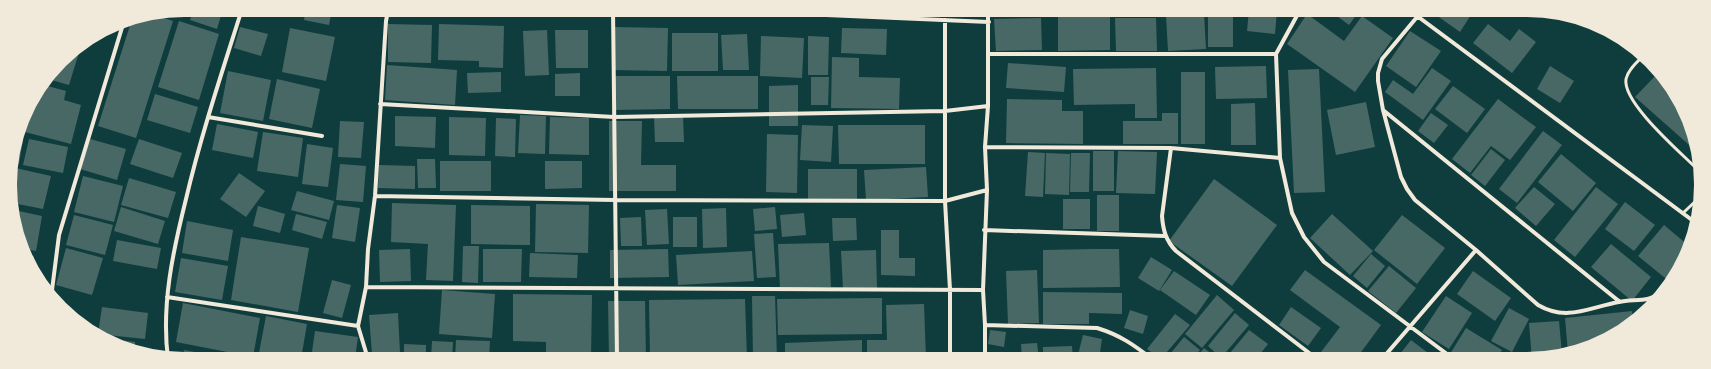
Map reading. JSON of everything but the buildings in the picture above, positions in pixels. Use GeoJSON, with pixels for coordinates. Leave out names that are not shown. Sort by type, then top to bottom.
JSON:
{"type":"FeatureCollection","features":[{"type":"Feature","properties":{"kind":"street"},"geometry":{"type":"LineString","coordinates":[[167,352],[167,297],[173,250],[208,117],[240,16]]}},
{"type":"Feature","properties":{"kind":"street"},"geometry":{"type":"LineString","coordinates":[[366,353],[358,326],[366,287],[387,16]]}},
{"type":"Feature","properties":{"kind":"street"},"geometry":{"type":"LineString","coordinates":[[613,16],[617,353]]}},
{"type":"Feature","properties":{"kind":"street"},"geometry":{"type":"LineString","coordinates":[[850,16],[989,22]]}},
{"type":"Feature","properties":{"kind":"street"},"geometry":{"type":"LineString","coordinates":[[985,353],[983,290],[984,230],[987,190],[985,147],[988,106],[988,16]]}},
{"type":"Feature","properties":{"kind":"street"},"geometry":{"type":"LineString","coordinates":[[1297,16],[1276,54],[1280,158],[1292,213],[1309,243],[1324,262],[1446,353]]}},
{"type":"Feature","properties":{"kind":"street"},"geometry":{"type":"LineString","coordinates":[[1652,297],[1642,301],[1620,302],[1573,314],[1548,311],[1538,305],[1476,250],[1415,200],[1407,189],[1401,176],[1383,110],[1378,81],[1379,66],[1382,60],[1418,17],[1691,219]]}},
{"type":"Feature","properties":{"kind":"street"},"geometry":{"type":"LineString","coordinates":[[945,20],[945,201],[950,290],[950,353]]}},
{"type":"Feature","properties":{"kind":"street"},"geometry":{"type":"LineString","coordinates":[[52,289],[60,235],[122,28]]}},
{"type":"Feature","properties":{"kind":"street"},"geometry":{"type":"LineString","coordinates":[[988,54],[1276,54]]}},
{"type":"Feature","properties":{"kind":"street"},"geometry":{"type":"LineString","coordinates":[[380,104],[614,117],[945,111],[988,106]]}},
{"type":"Feature","properties":{"kind":"street"},"geometry":{"type":"LineString","coordinates":[[1383,110],[1620,302]]}},
{"type":"Feature","properties":{"kind":"street"},"geometry":{"type":"LineString","coordinates":[[208,117],[322,136]]}},
{"type":"Feature","properties":{"kind":"street"},"geometry":{"type":"LineString","coordinates":[[985,147],[1171,148],[1280,158]]}},
{"type":"Feature","properties":{"kind":"street"},"geometry":{"type":"LineString","coordinates":[[1171,148],[1162,216],[1162,227],[1170,244],[1176,251],[1309,353]]}},
{"type":"Feature","properties":{"kind":"street"},"geometry":{"type":"LineString","coordinates":[[374,196],[615,200],[945,201],[987,190]]}},
{"type":"Feature","properties":{"kind":"street"},"geometry":{"type":"LineString","coordinates":[[984,230],[1165,236]]}},
{"type":"Feature","properties":{"kind":"street"},"geometry":{"type":"LineString","coordinates":[[1388,353],[1409,326],[1476,250]]}},
{"type":"Feature","properties":{"kind":"street"},"geometry":{"type":"LineString","coordinates":[[366,287],[983,290]]}},
{"type":"Feature","properties":{"kind":"street"},"geometry":{"type":"LineString","coordinates":[[167,297],[358,326]]}},
{"type":"Feature","properties":{"kind":"street"},"geometry":{"type":"LineString","coordinates":[[985,325],[1097,328],[1114,333],[1144,353]]}},
{"type":"Feature","properties":{"kind":"lane"},"geometry":{"type":"LineString","coordinates":[[1640,59],[1630,70],[1626,79],[1626,87],[1630,96],[1638,110],[1694,166]]}},
{"type":"Feature","properties":{"kind":"lane"},"geometry":{"type":"LineString","coordinates":[[1683,213],[1694,202]]}}]}
